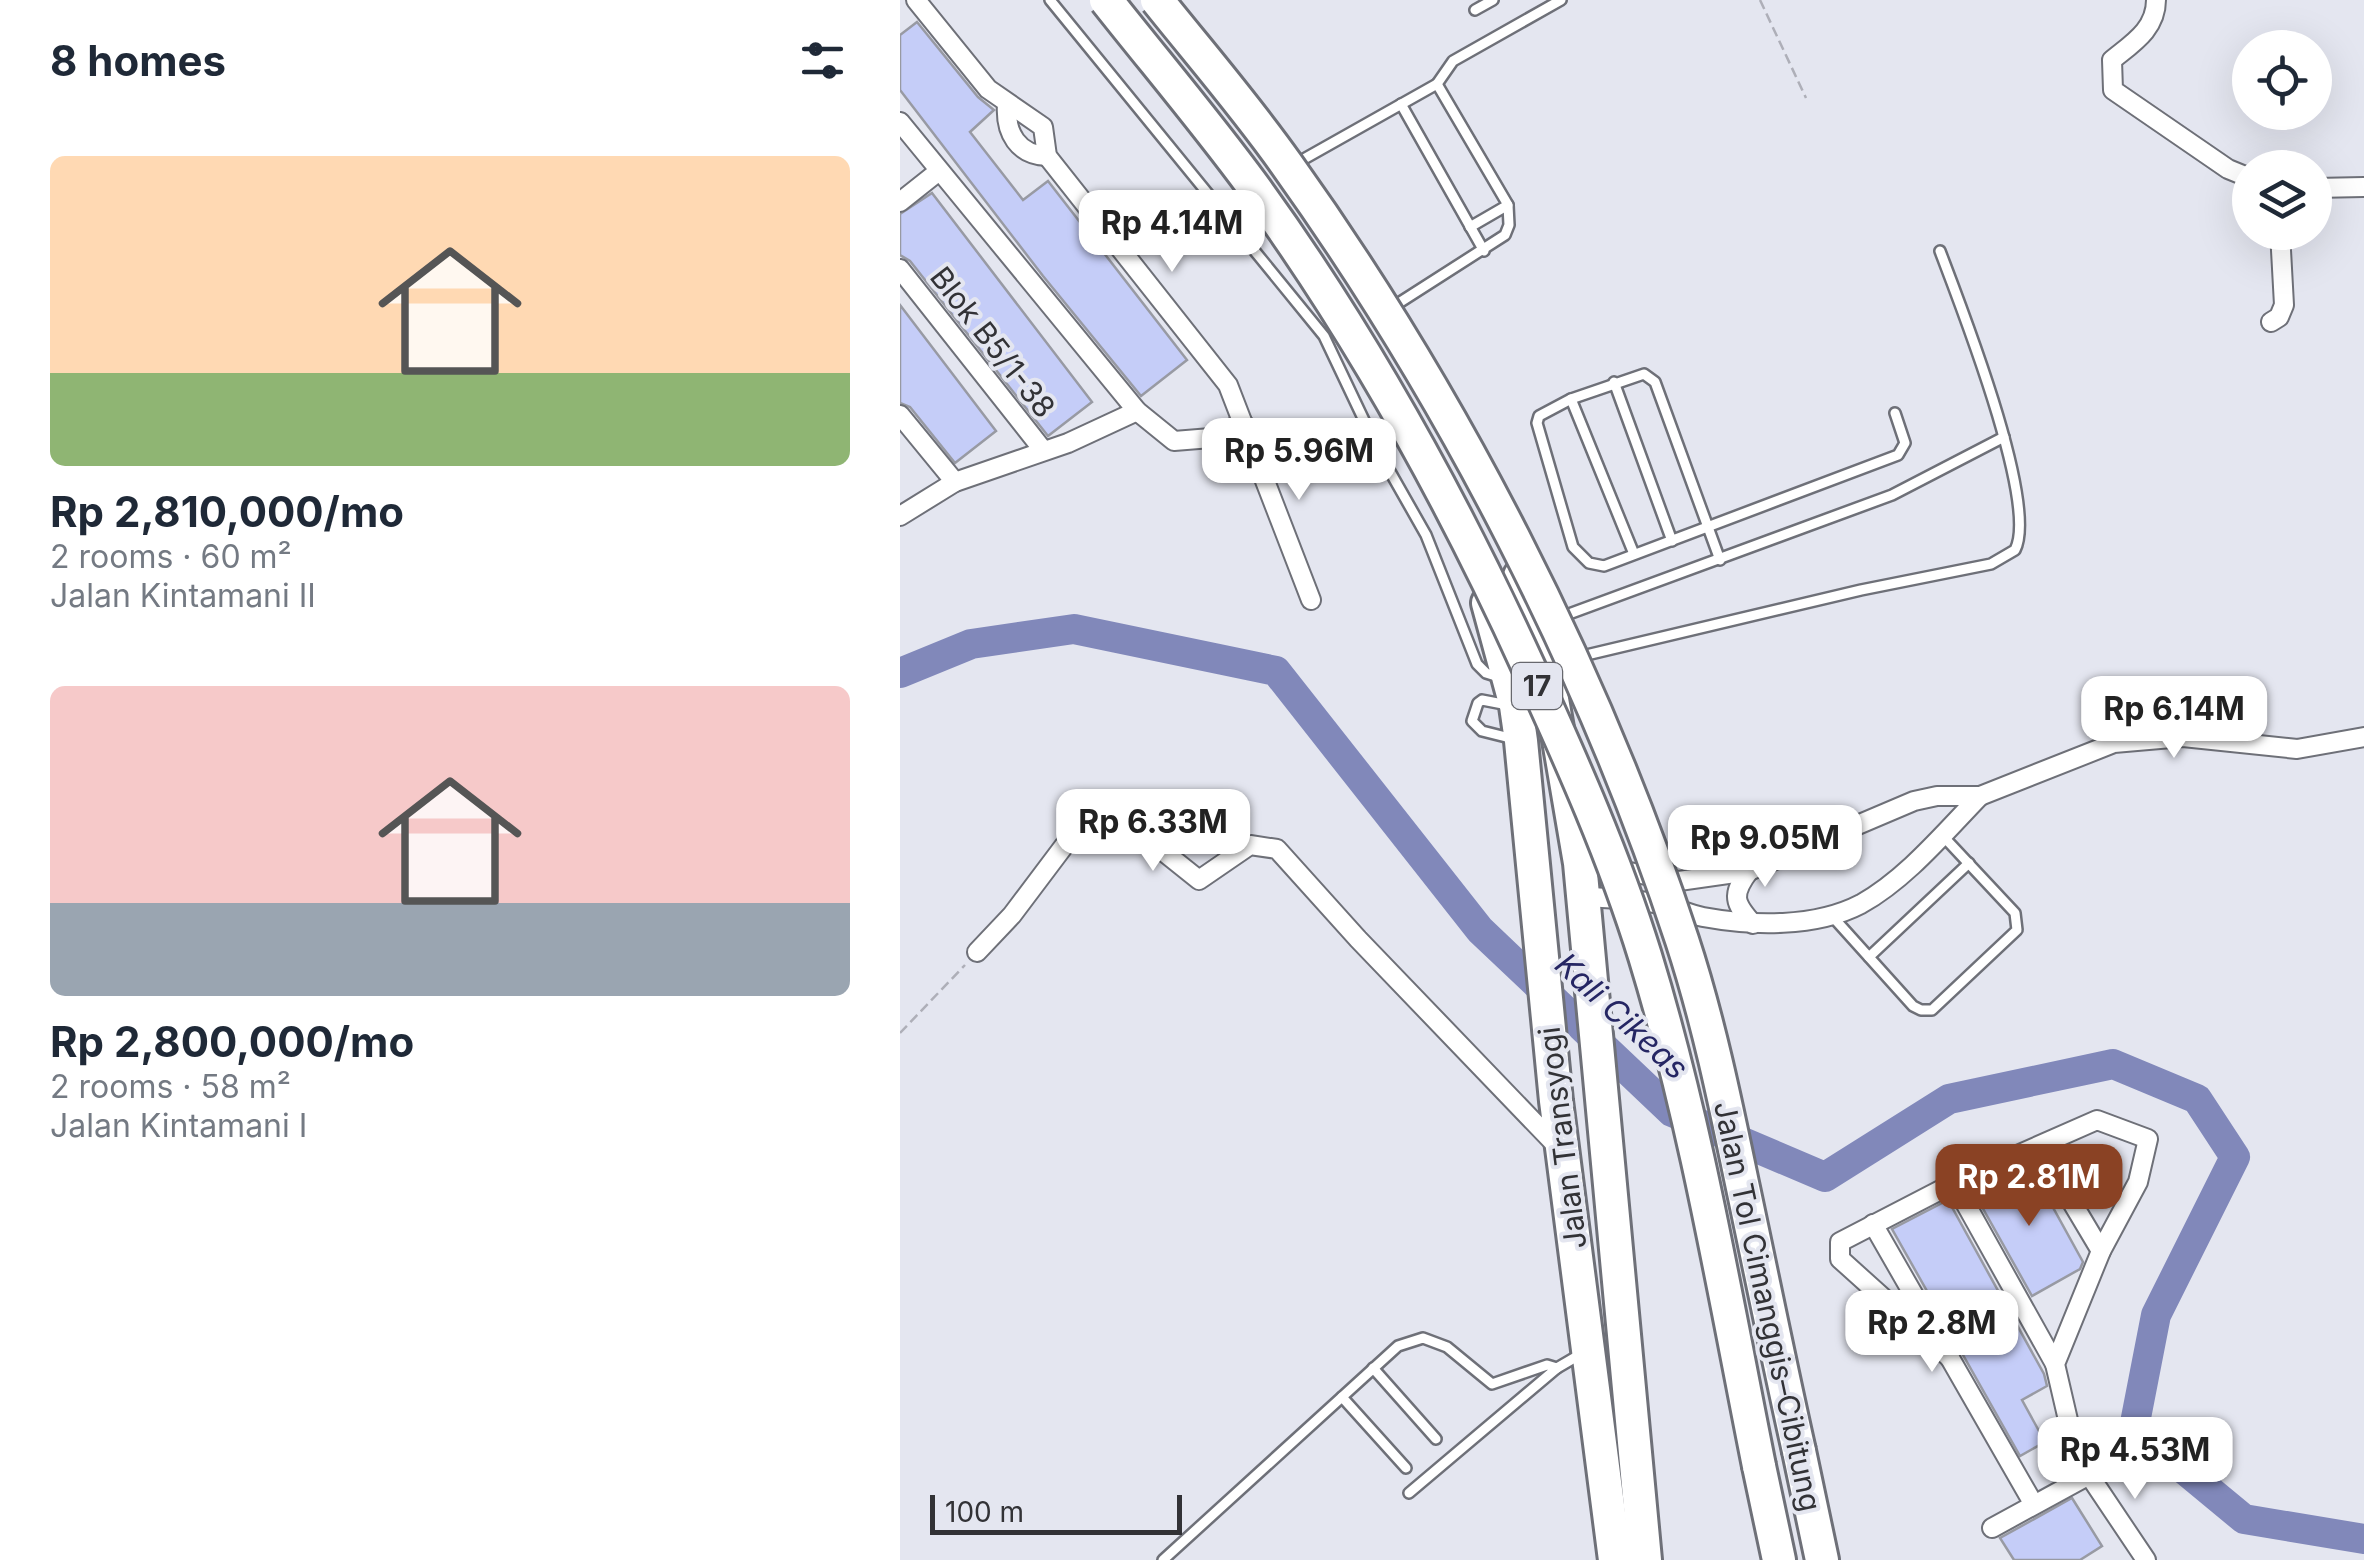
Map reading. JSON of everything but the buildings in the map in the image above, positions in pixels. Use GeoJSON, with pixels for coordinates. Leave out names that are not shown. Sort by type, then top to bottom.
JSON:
{"type":"FeatureCollection","features":[{"type":"Feature","properties":{"kind":"highway","name":"Jalan Transyogi"},"geometry":{"type":"LineString","coordinates":[[1102,0],[1405,393],[1431,441],[1478,567],[1513,693],[1521,740],[1556,1100],[1616,1560]]}},
{"type":"Feature","properties":{"kind":"highway","name":"Jalan Tol Cimanggis–Cibitung"},"geometry":{"type":"LineString","coordinates":[[1102,0],[1254,187],[1371,366],[1475,550],[1565,747],[1601,832],[1644,954],[1678,1076],[1779,1560]]}},
{"type":"Feature","properties":{"kind":"highway","name":"Jalan Transyogi"},"geometry":{"type":"LineString","coordinates":[[1158,0],[1291,166],[1442,384],[1489,481],[1537,626],[1580,863],[1645,1560]]}},
{"type":"Feature","properties":{"kind":"highway","name":"Jalan Tol Cimanggis–Cibitung"},"geometry":{"type":"LineString","coordinates":[[1158,0],[1286,163],[1406,344],[1511,532],[1602,731],[1639,818],[1683,942],[1718,1066],[1822,1560]]}},
{"type":"Feature","properties":{"kind":"street"},"geometry":{"type":"LineString","coordinates":[[916,0],[988,89],[1043,127],[1048,156],[1228,385],[1311,600]]}},
{"type":"Feature","properties":{"kind":"street"},"geometry":{"type":"LineString","coordinates":[[2156,0],[2156,14],[2144,33],[2112,60],[2112,90],[2232,171]]}},
{"type":"Feature","properties":{"kind":"street"},"geometry":{"type":"LineString","coordinates":[[1008,105],[1006,123],[1014,142],[1036,156],[1048,156]]}},
{"type":"Feature","properties":{"kind":"street"},"geometry":{"type":"LineString","coordinates":[[900,122],[1136,411],[1174,441],[1211,438],[1243,422]]}},
{"type":"Feature","properties":{"kind":"street"},"geometry":{"type":"LineString","coordinates":[[900,202],[939,171]]}},
{"type":"Feature","properties":{"kind":"street"},"geometry":{"type":"LineString","coordinates":[[2332,188],[2364,187]]}},
{"type":"Feature","properties":{"kind":"street"},"geometry":{"type":"LineString","coordinates":[[2271,322],[2280,316],[2284,305],[2281,250]]}},
{"type":"Feature","properties":{"kind":"street","name":"Blok B5/1-38"},"geometry":{"type":"LineString","coordinates":[[900,269],[1043,450]]}},
{"type":"Feature","properties":{"kind":"street"},"geometry":{"type":"LineString","coordinates":[[900,516],[954,482],[1068,442],[1136,411]]}},
{"type":"Feature","properties":{"kind":"street"},"geometry":{"type":"LineString","coordinates":[[900,414],[954,482]]}},
{"type":"Feature","properties":{"kind":"street"},"geometry":{"type":"LineString","coordinates":[[1580,863],[1679,881],[1749,871],[1914,801],[1937,796],[1980,796],[2114,743],[2182,737],[2297,749],[2364,737]]}},
{"type":"Feature","properties":{"kind":"street"},"geometry":{"type":"LineString","coordinates":[[1584,908],[1659,904],[1700,916],[1754,924],[1787,923],[1830,914],[1859,905],[1884,888],[1980,796]]}},
{"type":"Feature","properties":{"kind":"street"},"geometry":{"type":"LineString","coordinates":[[978,952],[1012,915],[1079,826],[1110,814],[1120,816],[1198,880],[1250,845],[1277,849],[1564,1152]]}},
{"type":"Feature","properties":{"kind":"street"},"geometry":{"type":"LineString","coordinates":[[1749,871],[1738,885],[1736,896],[1754,924]]}},
{"type":"Feature","properties":{"kind":"street"},"geometry":{"type":"LineString","coordinates":[[1950,1358],[1840,1259],[1840,1242],[1954,1183],[2096,1120],[2148,1140],[2138,1182],[2101,1251],[2055,1364]]}},
{"type":"Feature","properties":{"kind":"street"},"geometry":{"type":"LineString","coordinates":[[2038,1147],[2101,1251]]}},
{"type":"Feature","properties":{"kind":"street"},"geometry":{"type":"LineString","coordinates":[[1954,1183],[2055,1364],[2068,1420],[2089,1475],[2144,1560]]}},
{"type":"Feature","properties":{"kind":"street"},"geometry":{"type":"LineString","coordinates":[[1873,1224],[2033,1503]]}},
{"type":"Feature","properties":{"kind":"street"},"geometry":{"type":"LineString","coordinates":[[1992,1528],[2089,1475]]}},
{"type":"Feature","properties":{"kind":"lane"},"geometry":{"type":"LineString","coordinates":[[1050,0],[1332,348],[1380,454],[1426,534],[1478,664],[1513,693]]}},
{"type":"Feature","properties":{"kind":"lane"},"geometry":{"type":"LineString","coordinates":[[1475,10],[1493,0]]}},
{"type":"Feature","properties":{"kind":"lane"},"geometry":{"type":"LineString","coordinates":[[1291,166],[1438,84],[1453,61],[1560,0]]}},
{"type":"Feature","properties":{"kind":"lane"},"geometry":{"type":"LineString","coordinates":[[1392,308],[1484,250],[1504,235],[1509,225],[1508,205],[1438,84]]}},
{"type":"Feature","properties":{"kind":"lane"},"geometry":{"type":"LineString","coordinates":[[1401,104],[1484,250]]}},
{"type":"Feature","properties":{"kind":"lane"},"geometry":{"type":"LineString","coordinates":[[1231,222],[1257,200]]}},
{"type":"Feature","properties":{"kind":"lane"},"geometry":{"type":"LineString","coordinates":[[1470,228],[1508,205]]}},
{"type":"Feature","properties":{"kind":"lane"},"geometry":{"type":"LineString","coordinates":[[1546,664],[1861,590],[1991,564],[2015,550],[2021,531],[2004,437],[1978,348],[1940,251]]}},
{"type":"Feature","properties":{"kind":"lane"},"geometry":{"type":"LineString","coordinates":[[1720,560],[1709,527],[1655,382],[1644,374],[1614,382],[1539,416],[1537,423],[1572,547],[1594,565],[1604,566],[1634,554],[1672,541],[1709,527],[1898,455],[1905,443],[1895,413]]}},
{"type":"Feature","properties":{"kind":"lane"},"geometry":{"type":"LineString","coordinates":[[1614,382],[1672,541]]}},
{"type":"Feature","properties":{"kind":"lane"},"geometry":{"type":"LineString","coordinates":[[1571,399],[1634,554]]}},
{"type":"Feature","properties":{"kind":"lane"},"geometry":{"type":"LineString","coordinates":[[1537,626],[1892,495],[2004,437]]}},
{"type":"Feature","properties":{"kind":"lane"},"geometry":{"type":"LineString","coordinates":[[1513,693],[1482,700],[1472,721],[1482,732],[1521,740]]}},
{"type":"Feature","properties":{"kind":"lane"},"geometry":{"type":"LineString","coordinates":[[1830,914],[1913,1006],[1932,1010],[2019,924],[2015,913],[1942,834]]}},
{"type":"Feature","properties":{"kind":"lane"},"geometry":{"type":"LineString","coordinates":[[1869,957],[1968,863]]}},
{"type":"Feature","properties":{"kind":"lane"},"geometry":{"type":"LineString","coordinates":[[1163,1560],[1398,1346],[1423,1338],[1447,1347],[1492,1384],[1547,1365],[1557,1368]]}},
{"type":"Feature","properties":{"kind":"lane"},"geometry":{"type":"LineString","coordinates":[[1409,1492],[1413,1475],[1557,1368],[1588,1350]]}},
{"type":"Feature","properties":{"kind":"lane"},"geometry":{"type":"LineString","coordinates":[[1373,1368],[1436,1439]]}},
{"type":"Feature","properties":{"kind":"lane"},"geometry":{"type":"LineString","coordinates":[[1342,1397],[1413,1475]]}},
{"type":"Feature","properties":{"kind":"path"},"geometry":{"type":"LineString","coordinates":[[1760,0],[1806,98]]}},
{"type":"Feature","properties":{"kind":"path"},"geometry":{"type":"LineString","coordinates":[[900,1032],[978,952]]}},
{"type":"Feature","properties":{"kind":"waterway","name":"Kali Cikeas"},"geometry":{"type":"LineString","coordinates":[[900,673],[971,644],[1074,629],[1276,671],[1480,930],[1672,1112],[1825,1177],[1949,1099],[2113,1064],[2197,1099],[2235,1157],[2156,1315],[2134,1428],[2244,1519],[2364,1539]]}}]}
